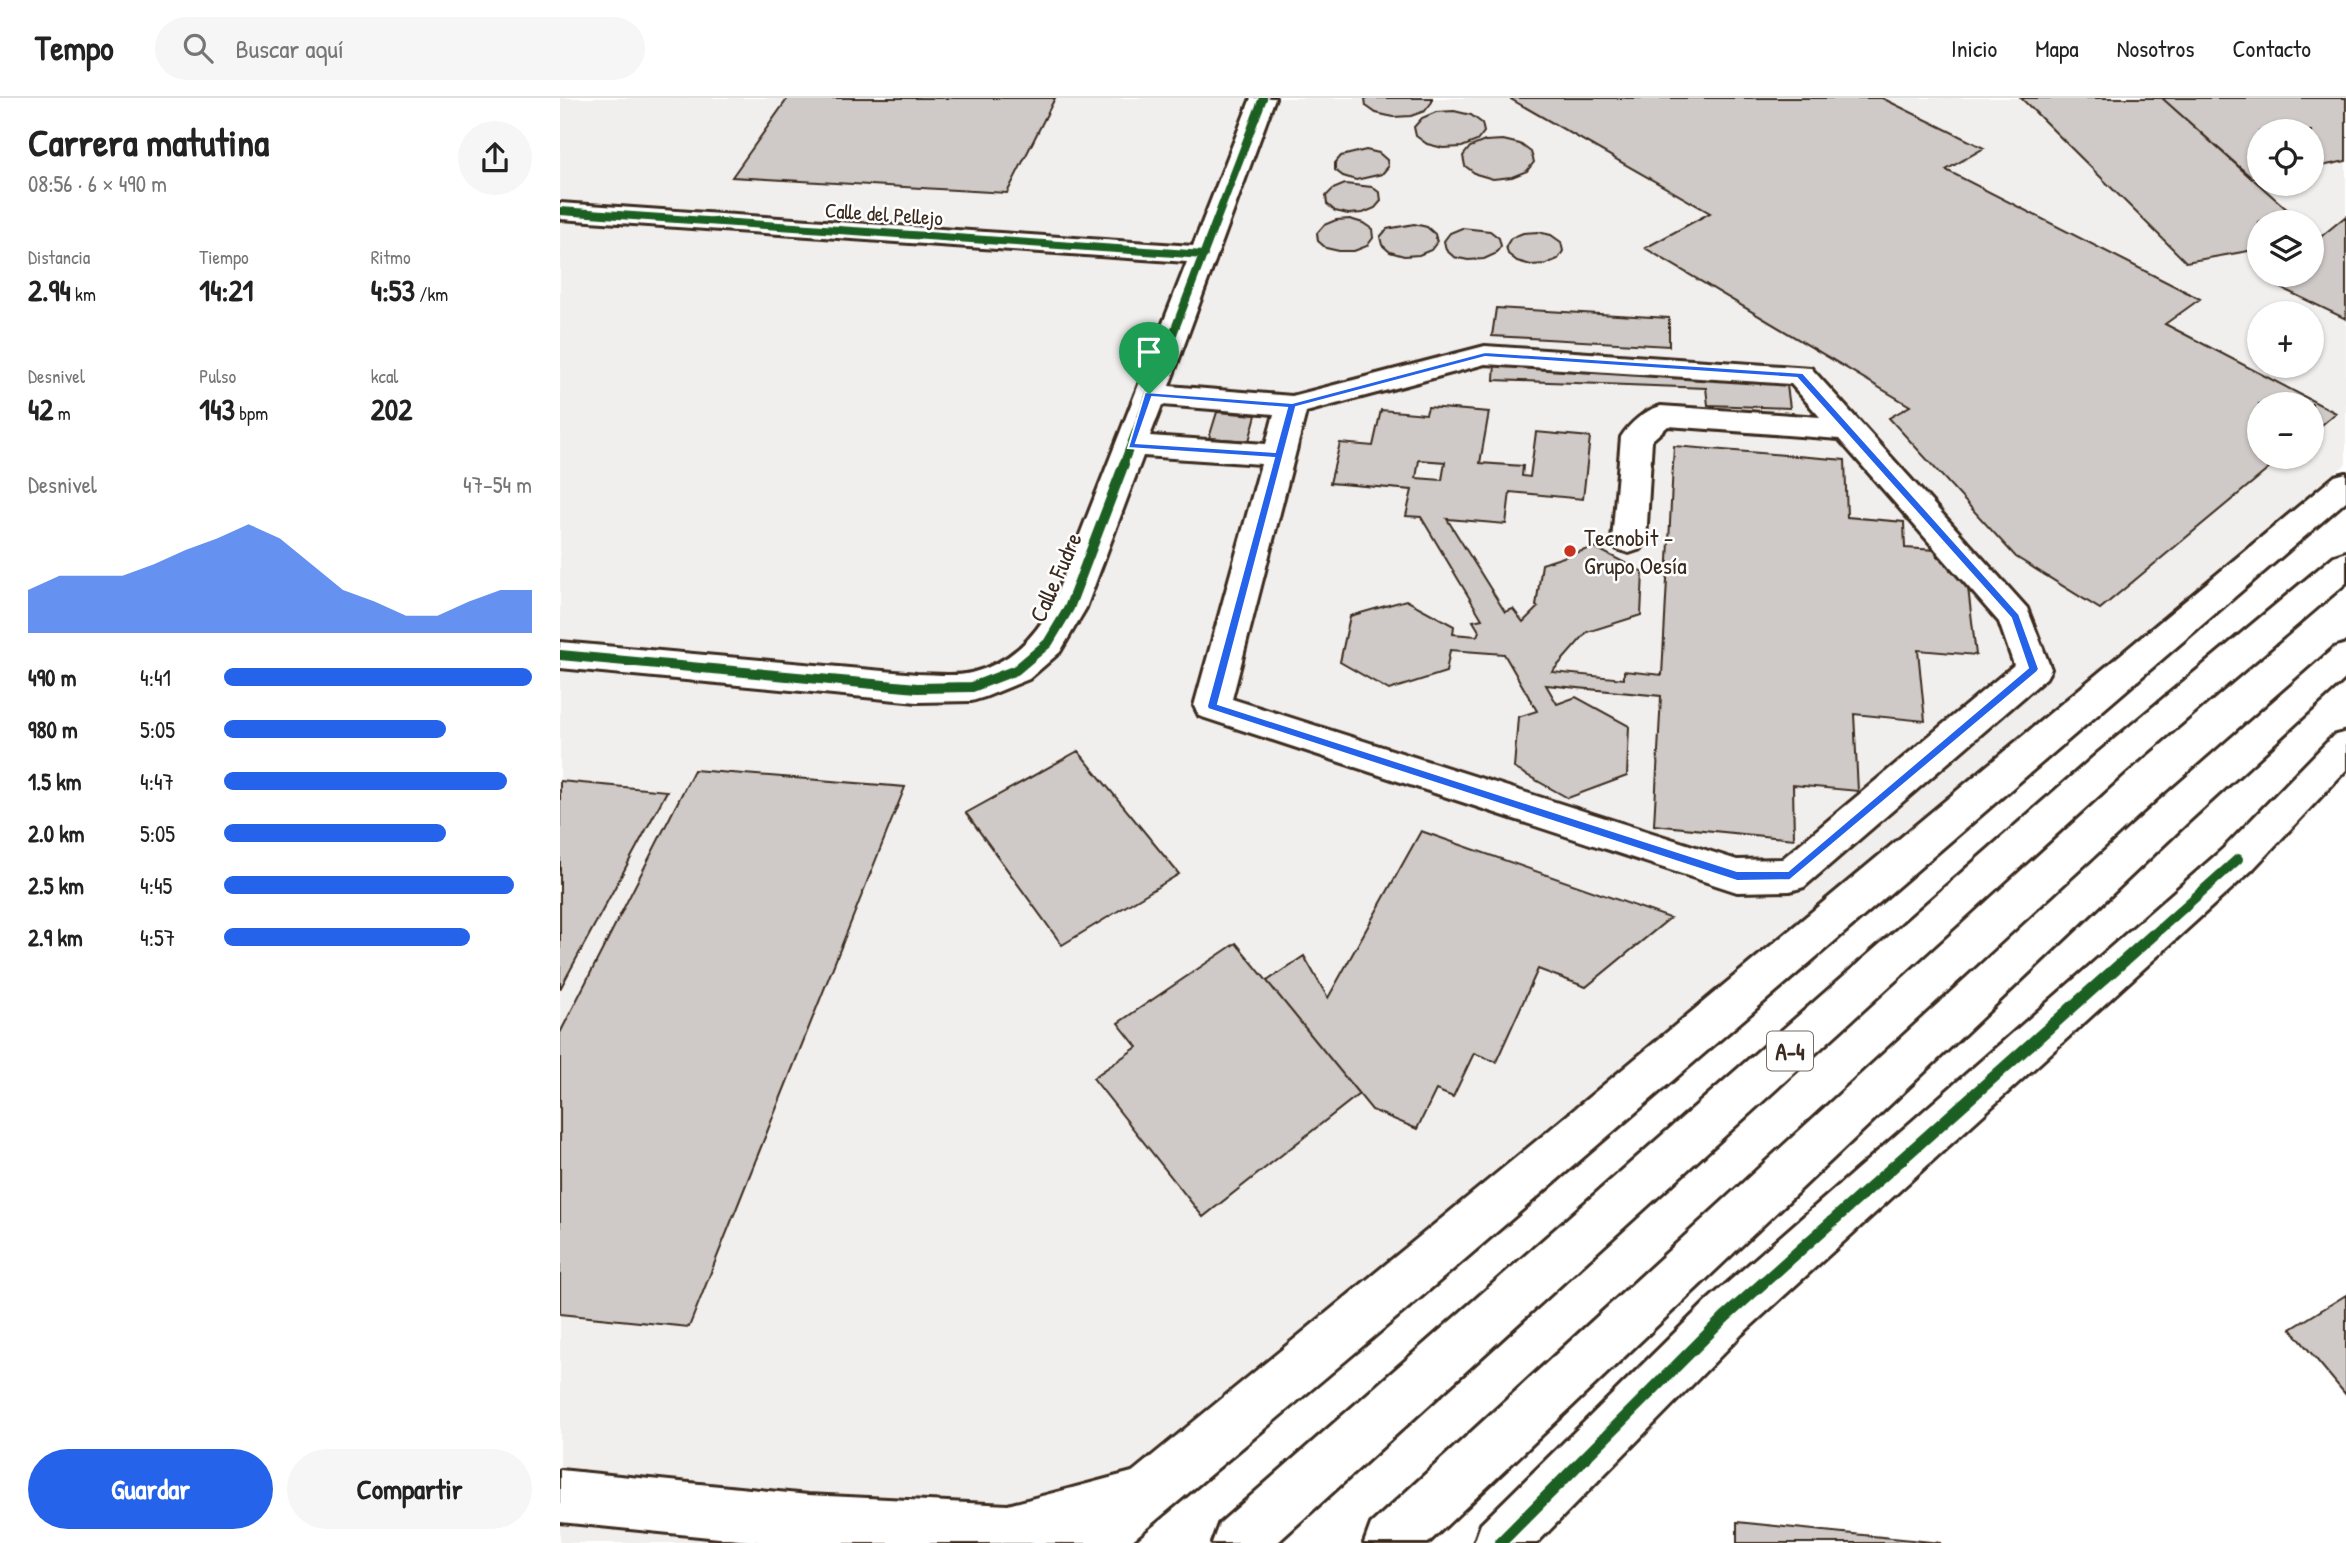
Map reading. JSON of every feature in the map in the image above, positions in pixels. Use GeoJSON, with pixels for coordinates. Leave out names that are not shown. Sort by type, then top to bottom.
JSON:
{"type":"FeatureCollection","features":[{"type":"Feature","properties":{"kind":"main road","name":"Calle Fudre"},"geometry":{"type":"LineString","coordinates":[[560,655],[917,688],[972,687],[1016,670],[1048,643],[1069,608],[1263,98]]}},
{"type":"Feature","properties":{"kind":"main road","name":"Calle del Pellejo"},"geometry":{"type":"LineString","coordinates":[[560,211],[1204,255]]}},
{"type":"Feature","properties":{"kind":"main road"},"geometry":{"type":"LineString","coordinates":[[1149,394],[1292,405],[1485,355],[1800,375],[2015,617],[2033,669],[1790,876],[1737,876],[1212,706],[1292,405]]}},
{"type":"Feature","properties":{"kind":"main road"},"geometry":{"type":"LineString","coordinates":[[1629,541],[1637,437],[1661,416],[1847,429]]}},
{"type":"Feature","properties":{"kind":"main road"},"geometry":{"type":"LineString","coordinates":[[1131,445],[1279,455]]}},
{"type":"Feature","properties":{"kind":"main road"},"geometry":{"type":"LineString","coordinates":[[1088,1543],[1415,1274],[2056,726],[2346,484]]}},
{"type":"Feature","properties":{"kind":"main road","name":"A-4"},"geometry":{"type":"LineString","coordinates":[[1238,1543],[2112,762],[2346,564]]}},
{"type":"Feature","properties":{"kind":"main road"},"geometry":{"type":"LineString","coordinates":[[1390,1543],[2174,811],[2346,657]]}},
{"type":"Feature","properties":{"kind":"main road"},"geometry":{"type":"LineString","coordinates":[[1500,1543],[1725,1317],[2238,859],[2346,746]]}},
{"type":"Feature","properties":{"kind":"main road"},"geometry":{"type":"LineString","coordinates":[[560,1496],[824,1532],[1008,1531],[1149,1493]]}},
{"type":"Feature","properties":{"kind":"shaded area"},"geometry":{"type":"Polygon","coordinates":[[[560,98],[2346,98],[2346,464],[1097,1543],[560,1543],[560,98]]]}},
{"type":"Feature","properties":{"kind":"building"},"geometry":{"type":"Polygon","coordinates":[[[788,98],[1055,98],[1007,193],[732,177],[788,98]]]}},
{"type":"Feature","properties":{"kind":"building"},"geometry":{"type":"Polygon","coordinates":[[[1365,98],[1432,98],[1432,102],[1425,111],[1411,116],[1393,117],[1376,113],[1366,106],[1365,98]]]}},
{"type":"Feature","properties":{"kind":"building"},"geometry":{"type":"Polygon","coordinates":[[[1509,98],[1882,98],[1984,148],[1946,170],[2200,299],[2165,324],[2247,367],[2247,378],[2269,378],[2296,392],[2247,392],[2247,469],[2269,469],[2100,609],[2016,557],[1889,418],[1910,406],[1645,248],[1710,213],[1509,98]]]}},
{"type":"Feature","properties":{"kind":"building"},"geometry":{"type":"Polygon","coordinates":[[[2021,98],[2162,98],[2247,174],[2247,196],[2272,196],[2288,210],[2247,210],[2247,251],[2186,262],[2021,98]]]}},
{"type":"Feature","properties":{"kind":"building"},"geometry":{"type":"Polygon","coordinates":[[[2162,98],[2346,98],[2346,161],[2324,166],[2324,119],[2247,119],[2247,174],[2162,98]]]}},
{"type":"Feature","properties":{"kind":"building"},"geometry":{"type":"Polygon","coordinates":[[[1454,111],[1471,115],[1482,123],[1484,132],[1477,141],[1462,147],[1443,148],[1427,144],[1416,136],[1414,127],[1422,118],[1436,112],[1454,111]]]}},
{"type":"Feature","properties":{"kind":"building"},"geometry":{"type":"Polygon","coordinates":[[[1503,140],[1520,144],[1531,152],[1534,162],[1527,171],[1512,177],[1493,179],[1476,174],[1465,166],[1463,156],[1470,147],[1485,141],[1503,140]]]}},
{"type":"Feature","properties":{"kind":"building"},"geometry":{"type":"Polygon","coordinates":[[[1366,150],[1379,153],[1387,160],[1388,167],[1382,174],[1356,180],[1335,170],[1335,163],[1341,156],[1366,150]]]}},
{"type":"Feature","properties":{"kind":"building"},"geometry":{"type":"Polygon","coordinates":[[[1345,184],[1372,187],[1380,193],[1381,201],[1375,208],[1363,213],[1335,211],[1327,204],[1326,196],[1333,189],[1345,184]]]}},
{"type":"Feature","properties":{"kind":"building"},"geometry":{"type":"Polygon","coordinates":[[[2346,216],[2346,319],[2324,308],[2324,301],[2308,301],[2279,287],[2324,287],[2324,234],[2346,216]]]}},
{"type":"Feature","properties":{"kind":"building"},"geometry":{"type":"Polygon","coordinates":[[[1350,219],[1372,229],[1373,238],[1367,246],[1354,251],[1339,251],[1326,248],[1318,241],[1317,233],[1324,225],[1336,220],[1350,219]]]}},
{"type":"Feature","properties":{"kind":"building"},"geometry":{"type":"Polygon","coordinates":[[[1414,224],[1427,227],[1435,234],[1437,242],[1431,250],[1419,255],[1404,256],[1390,252],[1382,245],[1380,237],[1387,229],[1414,224]]]}},
{"type":"Feature","properties":{"kind":"building"},"geometry":{"type":"Polygon","coordinates":[[[1462,228],[1490,231],[1499,238],[1501,246],[1495,254],[1484,259],[1454,257],[1446,250],[1444,241],[1450,233],[1462,228]]]}},
{"type":"Feature","properties":{"kind":"building"},"geometry":{"type":"Polygon","coordinates":[[[1523,233],[1551,235],[1561,242],[1563,251],[1558,259],[1546,264],[1531,265],[1517,261],[1508,254],[1506,246],[1511,238],[1523,233]]]}},
{"type":"Feature","properties":{"kind":"building"},"geometry":{"type":"Polygon","coordinates":[[[1496,308],[1669,318],[1669,346],[1492,336],[1496,308]]]}},
{"type":"Feature","properties":{"kind":"building"},"geometry":{"type":"Polygon","coordinates":[[[1495,362],[1786,378],[1790,408],[1708,405],[1706,388],[1494,380],[1495,362]]]}},
{"type":"Feature","properties":{"kind":"building"},"geometry":{"type":"Polygon","coordinates":[[[1428,407],[1489,412],[1480,463],[1523,466],[1522,476],[1530,477],[1536,432],[1590,437],[1583,499],[1510,492],[1506,524],[1447,519],[1505,612],[1513,609],[1523,622],[1538,607],[1542,564],[1594,547],[1643,572],[1641,615],[1587,632],[1552,672],[1624,679],[1624,671],[1662,675],[1674,446],[1845,460],[1847,517],[1904,522],[1905,548],[1936,550],[1937,557],[1949,558],[1950,570],[1966,571],[1976,655],[1918,650],[1925,721],[1854,714],[1858,791],[1793,785],[1794,839],[1654,825],[1661,696],[1546,685],[1557,704],[1576,697],[1629,726],[1627,776],[1568,798],[1514,768],[1518,717],[1537,711],[1504,654],[1450,650],[1446,672],[1389,690],[1340,662],[1350,616],[1406,600],[1454,626],[1453,634],[1477,636],[1479,631],[1473,621],[1482,619],[1421,517],[1406,516],[1412,490],[1330,483],[1340,443],[1373,446],[1381,410],[1426,414],[1428,407]],[[1419,460],[1416,478],[1442,480],[1445,462],[1419,460]]]}},
{"type":"Feature","properties":{"kind":"building"},"geometry":{"type":"Polygon","coordinates":[[[2324,407],[2336,413],[2324,423],[2324,407]]]}},
{"type":"Feature","properties":{"kind":"building"},"geometry":{"type":"Polygon","coordinates":[[[1217,412],[1256,415],[1249,441],[1209,438],[1217,412]]]}},
{"type":"Feature","properties":{"kind":"building"},"geometry":{"type":"Polygon","coordinates":[[[1078,751],[1179,874],[1062,945],[966,813],[1078,751]]]}},
{"type":"Feature","properties":{"kind":"building"},"geometry":{"type":"Polygon","coordinates":[[[694,770],[905,787],[689,1327],[560,1314],[560,1033],[694,770]]]}},
{"type":"Feature","properties":{"kind":"building"},"geometry":{"type":"Polygon","coordinates":[[[560,781],[667,791],[560,989],[560,781]]]}},
{"type":"Feature","properties":{"kind":"building"},"geometry":{"type":"Polygon","coordinates":[[[1421,831],[1670,918],[1586,987],[1538,969],[1496,1062],[1474,1053],[1453,1097],[1436,1090],[1417,1129],[1372,1110],[1267,981],[1304,956],[1328,998],[1421,831]]]}},
{"type":"Feature","properties":{"kind":"building"},"geometry":{"type":"Polygon","coordinates":[[[1236,943],[1359,1094],[1203,1217],[1093,1078],[1137,1047],[1118,1023],[1236,943]]]}},
{"type":"Feature","properties":{"kind":"building"},"geometry":{"type":"Polygon","coordinates":[[[2346,1295],[2346,1395],[2291,1329],[2346,1295]]]}},
{"type":"Feature","properties":{"kind":"building"},"geometry":{"type":"Polygon","coordinates":[[[1737,1522],[1941,1543],[1737,1543],[1737,1522]]]}},
{"type":"Feature","properties":{"kind":"cycle path"},"geometry":{"type":"LineString","coordinates":[[560,655],[917,688],[972,687],[1016,670],[1048,643],[1069,608],[1263,98]]}},
{"type":"Feature","properties":{"kind":"cycle path"},"geometry":{"type":"LineString","coordinates":[[560,211],[1204,255]]}},
{"type":"Feature","properties":{"kind":"cycle path"},"geometry":{"type":"LineString","coordinates":[[1500,1543],[1725,1317],[2238,859]]}},
{"type":"Feature","properties":{"kind":"place","name":"Tecnobit - Grupo Oesía"},"geometry":{"type":"Point","coordinates":[1570,551]}},
{"type":"Feature","properties":{"kind":"route"},"geometry":{"type":"LineString","coordinates":[[1149,394],[1131,445],[1279,455],[1292,405],[1485,355],[1800,375],[2015,617],[2033,669],[1790,876],[1737,876],[1212,706],[1292,405],[1149,394]]}}]}
